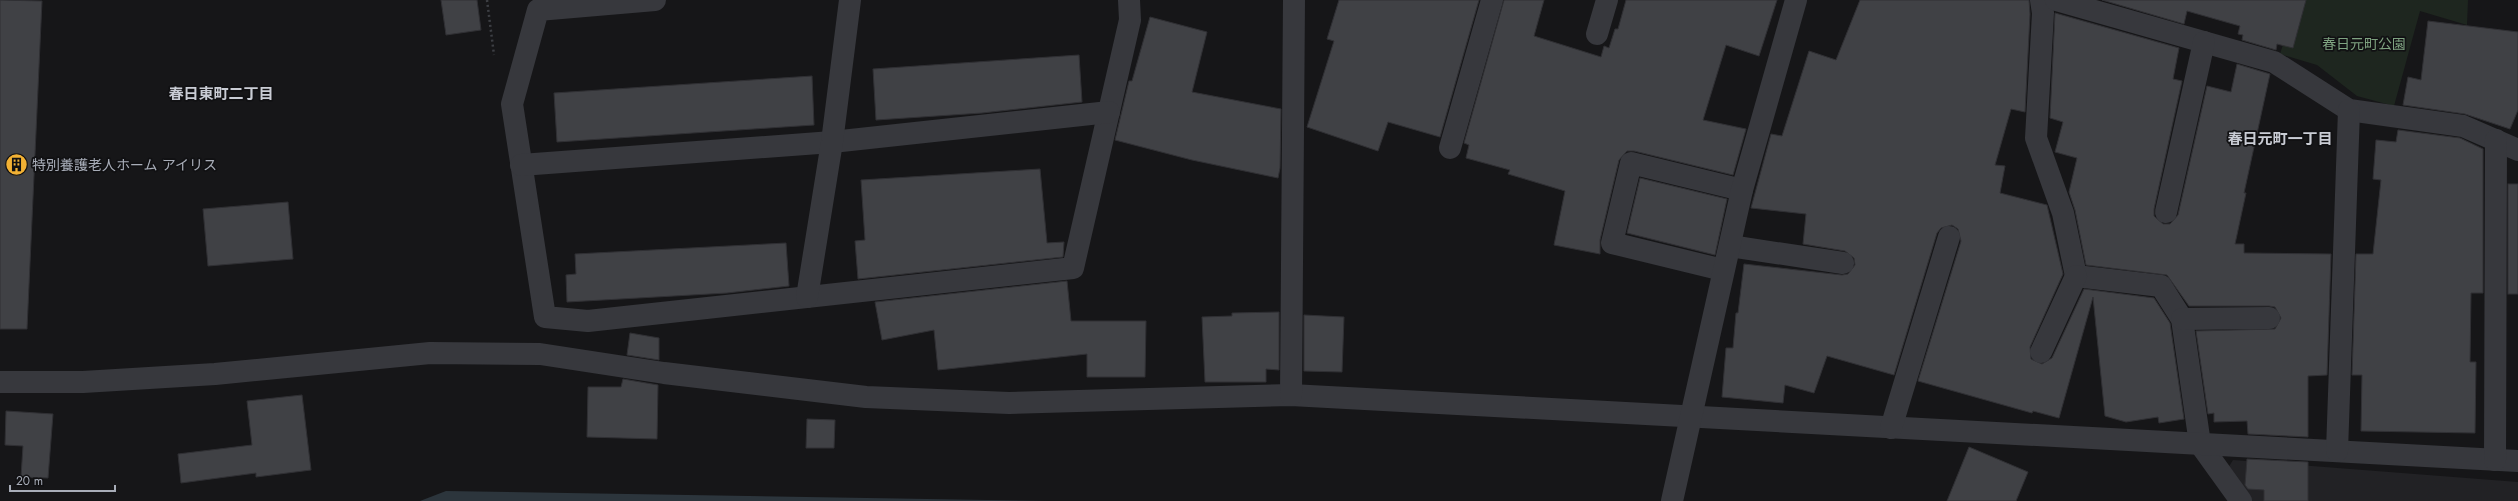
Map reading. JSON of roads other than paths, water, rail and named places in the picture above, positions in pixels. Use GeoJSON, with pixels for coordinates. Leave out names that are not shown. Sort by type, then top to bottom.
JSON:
{"type":"FeatureCollection","features":[{"type":"Feature","properties":{"kind":"street"},"geometry":{"type":"LineString","coordinates":[[655,0],[538,10],[512,104],[545,317],[588,321],[1073,268],[1130,20],[1129,0]]}},
{"type":"Feature","properties":{"kind":"street"},"geometry":{"type":"LineString","coordinates":[[807,297],[832,142],[850,0]]}},
{"type":"Feature","properties":{"kind":"street"},"geometry":{"type":"LineString","coordinates":[[1291,396],[1294,0]]}},
{"type":"Feature","properties":{"kind":"street"},"geometry":{"type":"LineString","coordinates":[[1450,148],[1492,0]]}},
{"type":"Feature","properties":{"kind":"street"},"geometry":{"type":"LineString","coordinates":[[1597,34],[1607,0]]}},
{"type":"Feature","properties":{"kind":"street"},"geometry":{"type":"LineString","coordinates":[[1672,501],[1742,190],[1796,0]]}},
{"type":"Feature","properties":{"kind":"street"},"geometry":{"type":"LineString","coordinates":[[2041,0],[2043,13],[2036,138],[2063,213],[2076,276],[2041,352]]}},
{"type":"Feature","properties":{"kind":"street"},"geometry":{"type":"LineString","coordinates":[[2056,0],[2274,62],[2349,110],[2463,126],[2518,150]]}},
{"type":"Feature","properties":{"kind":"street"},"geometry":{"type":"LineString","coordinates":[[2166,212],[2204,42]]}},
{"type":"Feature","properties":{"kind":"street"},"geometry":{"type":"LineString","coordinates":[[2337,451],[2349,110]]}},
{"type":"Feature","properties":{"kind":"street"},"geometry":{"type":"LineString","coordinates":[[521,165],[832,142],[1109,112]]}},
{"type":"Feature","properties":{"kind":"street"},"geometry":{"type":"LineString","coordinates":[[2495,460],[2496,140]]}},
{"type":"Feature","properties":{"kind":"street"},"geometry":{"type":"LineString","coordinates":[[1723,270],[1612,243],[1630,163],[1742,190]]}},
{"type":"Feature","properties":{"kind":"street"},"geometry":{"type":"LineString","coordinates":[[1891,428],[1949,237]]}},
{"type":"Feature","properties":{"kind":"street"},"geometry":{"type":"LineString","coordinates":[[1730,246],[1843,263]]}},
{"type":"Feature","properties":{"kind":"street"},"geometry":{"type":"LineString","coordinates":[[2076,276],[2161,286],[2182,319],[2200,444],[2241,501]]}},
{"type":"Feature","properties":{"kind":"street"},"geometry":{"type":"LineString","coordinates":[[2182,319],[2269,318]]}},
{"type":"Feature","properties":{"kind":"street"},"geometry":{"type":"LineString","coordinates":[[0,382],[83,382],[215,374],[430,352],[540,354],[664,373],[866,397],[1009,403],[1291,396],[2518,461]]}},
{"type":"Feature","properties":{"kind":"place","name":"特別養護老人ホーム アイリス"},"geometry":{"type":"Point","coordinates":[17,165]}},
{"type":"Feature","properties":{"kind":"district","name":"春日東町二丁目"},"geometry":{"type":"Point","coordinates":[221,94]}},
{"type":"Feature","properties":{"kind":"district","name":"春日元町一丁目"},"geometry":{"type":"Point","coordinates":[2280,139]}},
{"type":"Feature","properties":{"kind":"park label","name":"春日元町公園"},"geometry":{"type":"Point","coordinates":[2364,44]}}]}
